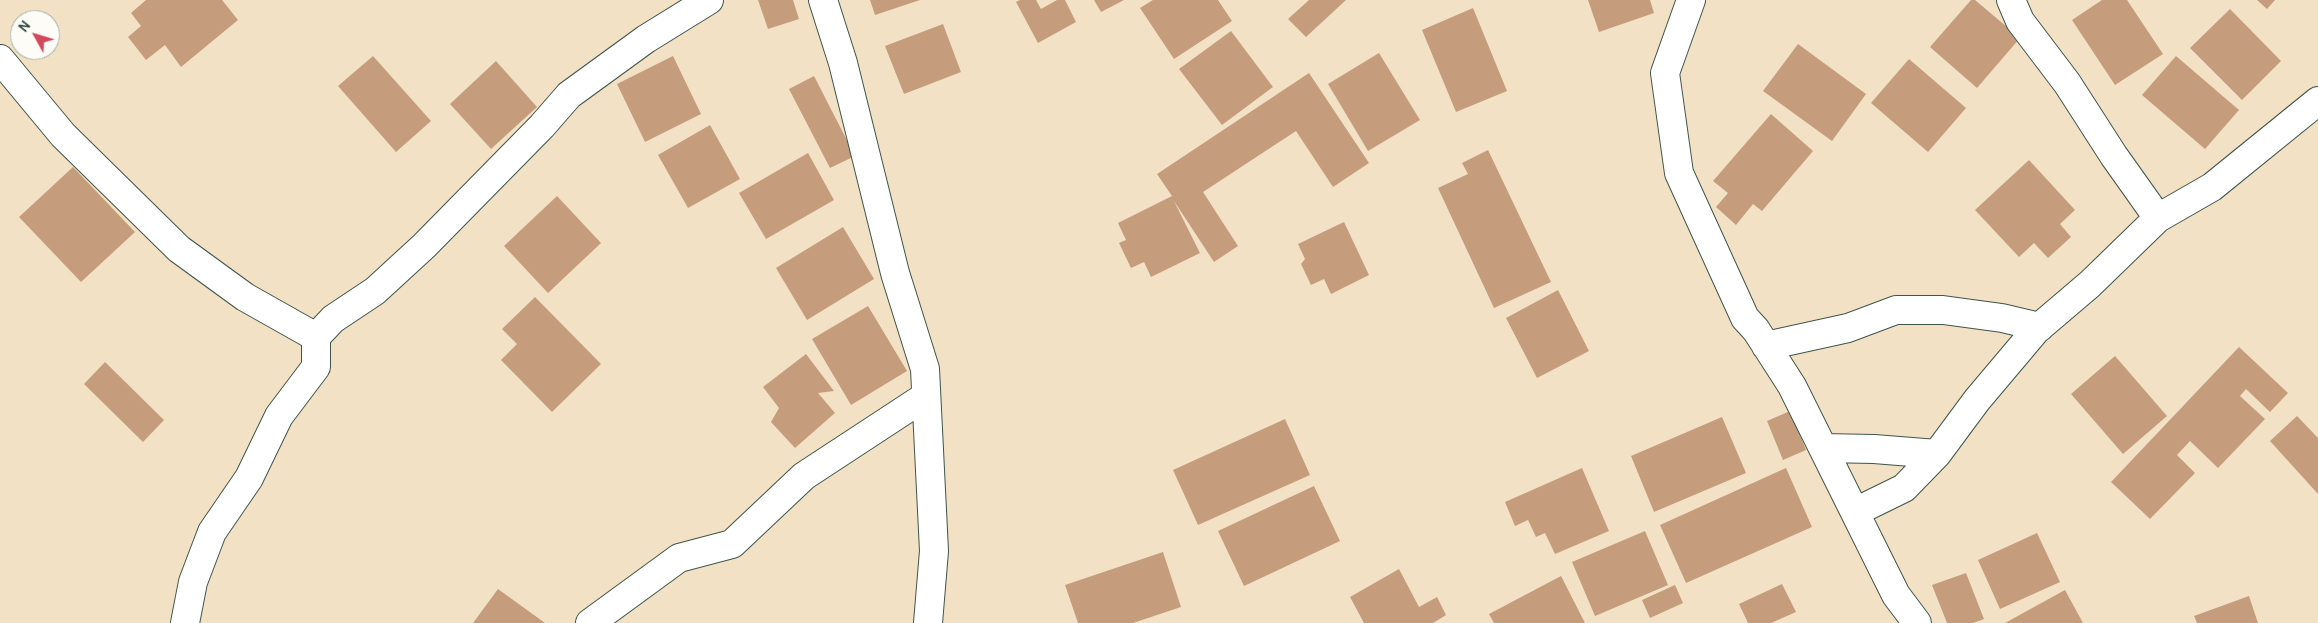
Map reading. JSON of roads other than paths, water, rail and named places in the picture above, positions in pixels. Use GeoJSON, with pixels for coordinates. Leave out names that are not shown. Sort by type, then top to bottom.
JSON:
{"type":"FeatureCollection","features":[{"type":"Feature","properties":{"kind":"street"},"geometry":{"type":"LineString","coordinates":[[185,623],[193,582],[212,532],[249,478],[279,416],[316,367],[316,337],[333,319],[375,291],[424,246],[542,126],[569,95],[646,39],[709,0]]}},
{"type":"Feature","properties":{"kind":"street"},"geometry":{"type":"LineString","coordinates":[[823,0],[843,63],[895,273],[925,370],[934,551],[928,623]]}},
{"type":"Feature","properties":{"kind":"street"},"geometry":{"type":"LineString","coordinates":[[1691,0],[1665,73],[1679,173],[1745,318],[1792,386],[1896,595],[1917,623]]}},
{"type":"Feature","properties":{"kind":"street"},"geometry":{"type":"LineString","coordinates":[[2011,0],[2020,21],[2068,82],[2114,156],[2158,218]]}},
{"type":"Feature","properties":{"kind":"street"},"geometry":{"type":"LineString","coordinates":[[0,59],[63,135],[179,249],[245,297],[316,337]]}},
{"type":"Feature","properties":{"kind":"street"},"geometry":{"type":"LineString","coordinates":[[1855,512],[1904,488],[1937,454],[1977,400],[2040,327],[2090,284],[2158,218],[2212,187],[2318,101]]}},
{"type":"Feature","properties":{"kind":"street"},"geometry":{"type":"LineString","coordinates":[[1766,346],[1848,328],[1896,310],[1943,310],[2002,318],[2040,327]]}},
{"type":"Feature","properties":{"kind":"street"},"geometry":{"type":"LineString","coordinates":[[590,623],[679,558],[732,544],[804,476],[926,396]]}},
{"type":"Feature","properties":{"kind":"street"},"geometry":{"type":"LineString","coordinates":[[1823,448],[1874,449],[1937,454]]}}]}
